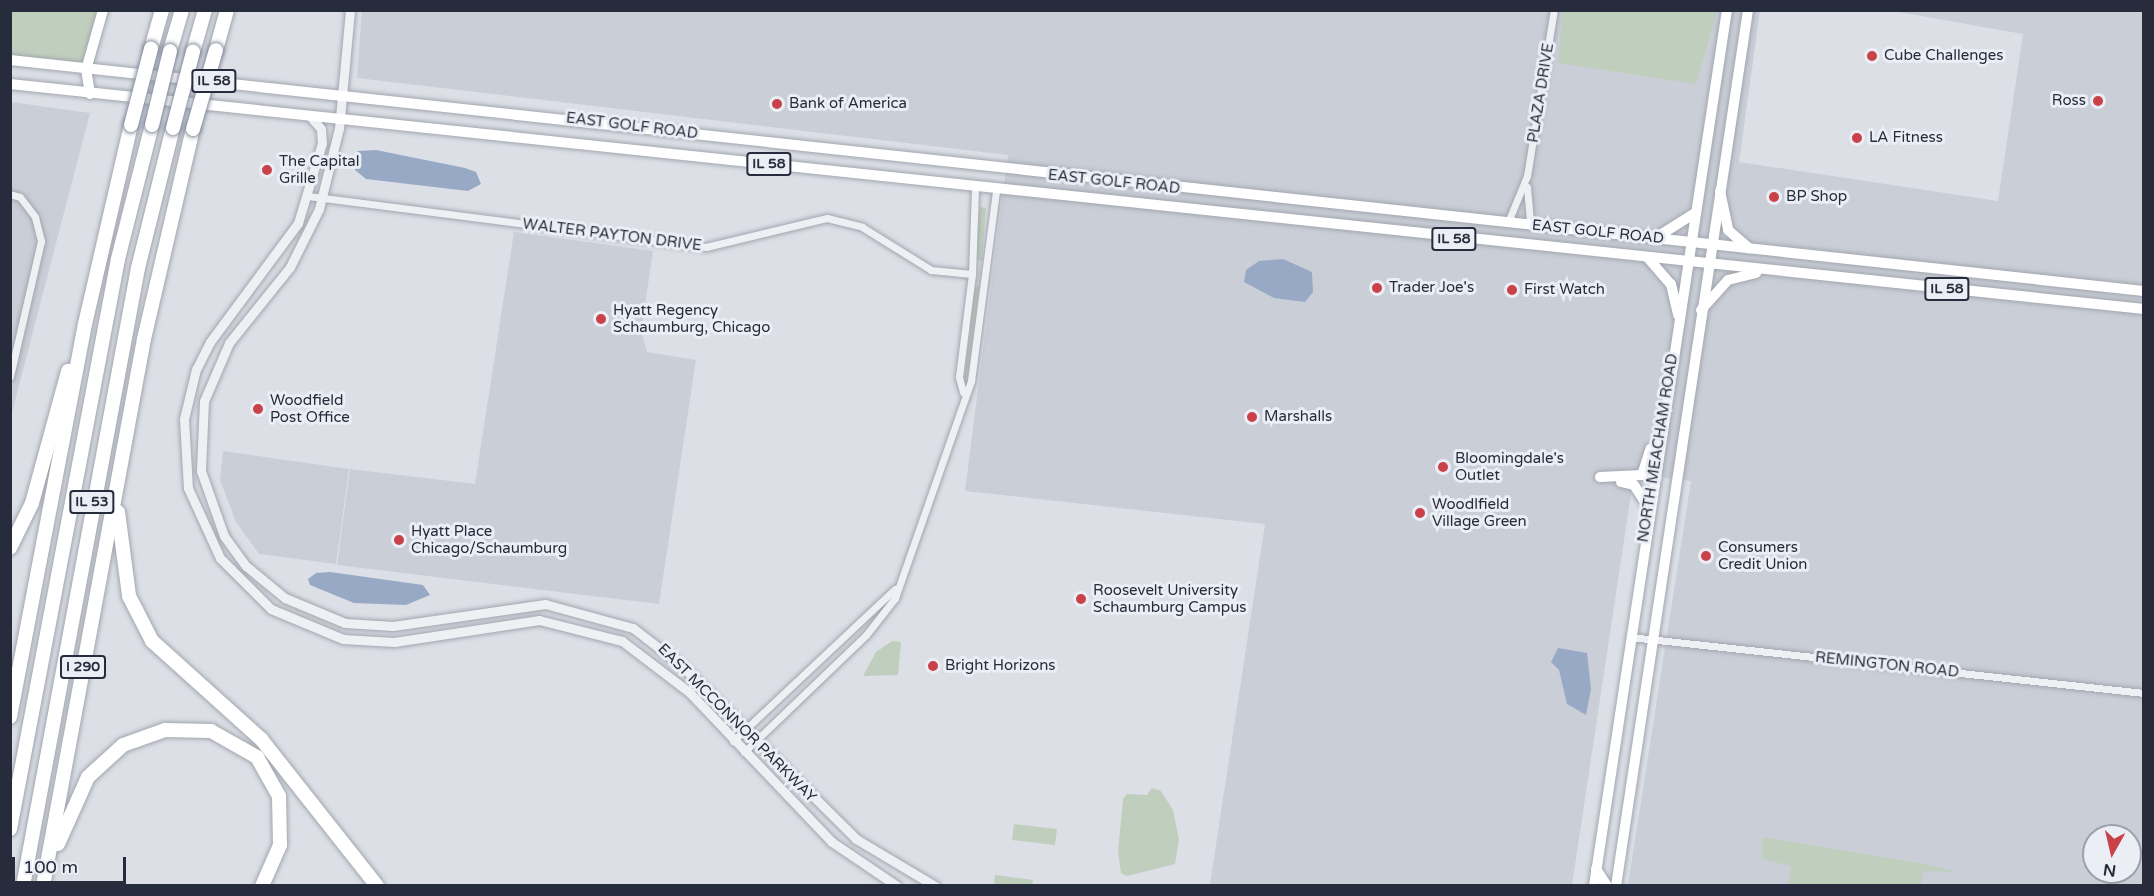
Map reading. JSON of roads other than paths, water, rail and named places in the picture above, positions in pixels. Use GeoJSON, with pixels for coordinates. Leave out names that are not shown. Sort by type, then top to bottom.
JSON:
{"type":"FeatureCollection","features":[{"type":"Feature","properties":{"kind":"highway"},"geometry":{"type":"LineString","coordinates":[[10,717],[85,324],[131,125],[162,10]]}},
{"type":"Feature","properties":{"kind":"highway","name":"IL 53"},"geometry":{"type":"LineString","coordinates":[[10,829],[118,259],[182,10]]}},
{"type":"Feature","properties":{"kind":"highway","name":"IL 53"},"geometry":{"type":"LineString","coordinates":[[24,882],[138,268],[205,10]]}},
{"type":"Feature","properties":{"kind":"highway","name":"I 290"},"geometry":{"type":"LineString","coordinates":[[45,881],[120,464],[193,129],[227,10]]}},
{"type":"Feature","properties":{"kind":"highway"},"geometry":{"type":"LineString","coordinates":[[10,548],[32,503],[85,324]]}},
{"type":"Feature","properties":{"kind":"highway"},"geometry":{"type":"LineString","coordinates":[[120,464],[117,536],[141,622],[169,657],[261,740],[376,885]]}},
{"type":"Feature","properties":{"kind":"highway"},"geometry":{"type":"LineString","coordinates":[[45,881],[79,792],[99,766],[140,737],[192,729],[246,748],[275,785],[282,831],[274,867],[262,885]]}},
{"type":"Feature","properties":{"kind":"main road"},"geometry":{"type":"LineString","coordinates":[[90,94],[86,69],[103,10]]}},
{"type":"Feature","properties":{"kind":"main road","name":"NORTH MEACHAM ROAD"},"geometry":{"type":"LineString","coordinates":[[1594,885],[1689,242],[1727,10]]}},
{"type":"Feature","properties":{"kind":"main road","name":"NORTH MEACHAM ROAD"},"geometry":{"type":"LineString","coordinates":[[1616,885],[1651,639],[1748,10]]}},
{"type":"Feature","properties":{"kind":"main road","name":"IL 58"},"geometry":{"type":"LineString","coordinates":[[10,60],[86,69]]}},
{"type":"Feature","properties":{"kind":"main road","name":"EAST GOLF ROAD"},"geometry":{"type":"LineString","coordinates":[[86,69],[342,92],[1711,245],[2144,291]]}},
{"type":"Feature","properties":{"kind":"main road","name":"IL 58"},"geometry":{"type":"LineString","coordinates":[[10,84],[90,94]]}},
{"type":"Feature","properties":{"kind":"main road","name":"EAST GOLF ROAD"},"geometry":{"type":"LineString","coordinates":[[90,94],[304,111],[975,188],[2144,309]]}},
{"type":"Feature","properties":{"kind":"main road"},"geometry":{"type":"LineString","coordinates":[[1720,191],[1728,230],[1749,249]]}},
{"type":"Feature","properties":{"kind":"main road"},"geometry":{"type":"LineString","coordinates":[[1654,238],[1695,213]]}},
{"type":"Feature","properties":{"kind":"main road"},"geometry":{"type":"LineString","coordinates":[[1648,258],[1671,284],[1678,315]]}},
{"type":"Feature","properties":{"kind":"main road"},"geometry":{"type":"LineString","coordinates":[[1701,310],[1728,280],[1778,271]]}},
{"type":"Feature","properties":{"kind":"main road"},"geometry":{"type":"LineString","coordinates":[[1649,508],[1634,485],[1600,477],[1644,474],[1659,400],[1667,387]]}},
{"type":"Feature","properties":{"kind":"main road"},"geometry":{"type":"LineString","coordinates":[[1596,869],[1606,885]]}},
{"type":"Feature","properties":{"kind":"street","name":"EAST MCCONNOR PARKWAY"},"geometry":{"type":"LineString","coordinates":[[350,10],[340,115],[323,198],[290,267],[229,343],[204,401],[203,479],[213,515],[246,566],[301,608],[345,623],[393,626],[533,604],[598,615],[633,628],[666,651],[755,743],[856,839],[935,885]]}},
{"type":"Feature","properties":{"kind":"street","name":"PLAZA DRIVE"},"geometry":{"type":"LineString","coordinates":[[1530,224],[1527,176],[1554,10]]}},
{"type":"Feature","properties":{"kind":"street","name":"EAST MCCONNOR PARKWAY"},"geometry":{"type":"LineString","coordinates":[[304,111],[321,129],[322,143],[308,196],[283,248],[210,342],[190,395],[182,436],[185,475],[202,528],[220,558],[271,609],[343,639],[394,642],[539,620],[605,633],[671,676],[832,842],[897,885]]}},
{"type":"Feature","properties":{"kind":"street","name":"PLAZA DRIVE"},"geometry":{"type":"LineString","coordinates":[[1508,222],[1527,176]]}},
{"type":"Feature","properties":{"kind":"street"},"geometry":{"type":"LineString","coordinates":[[963,392],[959,377],[972,274],[975,188]]}},
{"type":"Feature","properties":{"kind":"street"},"geometry":{"type":"LineString","coordinates":[[744,753],[873,628],[895,598],[895,589],[963,392],[971,381],[996,190]]}},
{"type":"Feature","properties":{"kind":"street"},"geometry":{"type":"LineString","coordinates":[[10,194],[20,197],[35,217],[41,241],[10,376]]}},
{"type":"Feature","properties":{"kind":"street","name":"WALTER PAYTON DRIVE"},"geometry":{"type":"LineString","coordinates":[[308,196],[705,247],[827,218],[862,227],[932,270],[972,274]]}},
{"type":"Feature","properties":{"kind":"street"},"geometry":{"type":"LineString","coordinates":[[733,741],[895,589]]}},
{"type":"Feature","properties":{"kind":"street","name":"REMINGTON ROAD"},"geometry":{"type":"LineString","coordinates":[[1630,637],[2144,693]]}},
{"type":"Feature","properties":{"kind":"water"},"geometry":{"type":"Polygon","coordinates":[[[376,150],[465,168],[476,172],[481,184],[468,191],[366,179],[355,170],[354,160],[358,151],[376,150]]]}},
{"type":"Feature","properties":{"kind":"water"},"geometry":{"type":"Polygon","coordinates":[[[1283,259],[1312,272],[1313,292],[1305,302],[1274,298],[1244,282],[1246,270],[1259,261],[1283,259]]]}},
{"type":"Feature","properties":{"kind":"water"},"geometry":{"type":"Polygon","coordinates":[[[330,572],[423,585],[430,595],[406,605],[354,603],[310,585],[308,579],[316,573],[330,572]]]}},
{"type":"Feature","properties":{"kind":"water"},"geometry":{"type":"Polygon","coordinates":[[[1558,648],[1587,653],[1591,689],[1586,715],[1567,704],[1559,670],[1551,662],[1558,648]]]}},
{"type":"Feature","properties":{"kind":"place","name":"Cube Challenges"},"geometry":{"type":"Point","coordinates":[1872,56]}},
{"type":"Feature","properties":{"kind":"place","name":"Ross"},"geometry":{"type":"Point","coordinates":[2098,101]}},
{"type":"Feature","properties":{"kind":"place","name":"Bank of America"},"geometry":{"type":"Point","coordinates":[777,104]}},
{"type":"Feature","properties":{"kind":"place","name":"LA Fitness"},"geometry":{"type":"Point","coordinates":[1857,138]}},
{"type":"Feature","properties":{"kind":"place","name":"The Capital Grille"},"geometry":{"type":"Point","coordinates":[267,170]}},
{"type":"Feature","properties":{"kind":"place","name":"BP Shop"},"geometry":{"type":"Point","coordinates":[1774,197]}},
{"type":"Feature","properties":{"kind":"place","name":"Trader Joe's"},"geometry":{"type":"Point","coordinates":[1377,288]}},
{"type":"Feature","properties":{"kind":"place","name":"First Watch"},"geometry":{"type":"Point","coordinates":[1512,290]}},
{"type":"Feature","properties":{"kind":"place","name":"Hyatt Regency Schaumburg, Chicago"},"geometry":{"type":"Point","coordinates":[601,319]}},
{"type":"Feature","properties":{"kind":"place","name":"Woodfield Post Office"},"geometry":{"type":"Point","coordinates":[258,409]}},
{"type":"Feature","properties":{"kind":"place","name":"Marshalls"},"geometry":{"type":"Point","coordinates":[1252,417]}},
{"type":"Feature","properties":{"kind":"place","name":"Bloomingdale's Outlet"},"geometry":{"type":"Point","coordinates":[1443,467]}},
{"type":"Feature","properties":{"kind":"place","name":"Woodlfield Village Green"},"geometry":{"type":"Point","coordinates":[1420,513]}},
{"type":"Feature","properties":{"kind":"place","name":"Hyatt Place Chicago/Schaumburg"},"geometry":{"type":"Point","coordinates":[399,540]}},
{"type":"Feature","properties":{"kind":"place","name":"Consumers Credit Union"},"geometry":{"type":"Point","coordinates":[1706,556]}},
{"type":"Feature","properties":{"kind":"place","name":"Roosevelt University Schaumburg Campus"},"geometry":{"type":"Point","coordinates":[1081,599]}},
{"type":"Feature","properties":{"kind":"place","name":"Bright Horizons"},"geometry":{"type":"Point","coordinates":[933,666]}}]}
